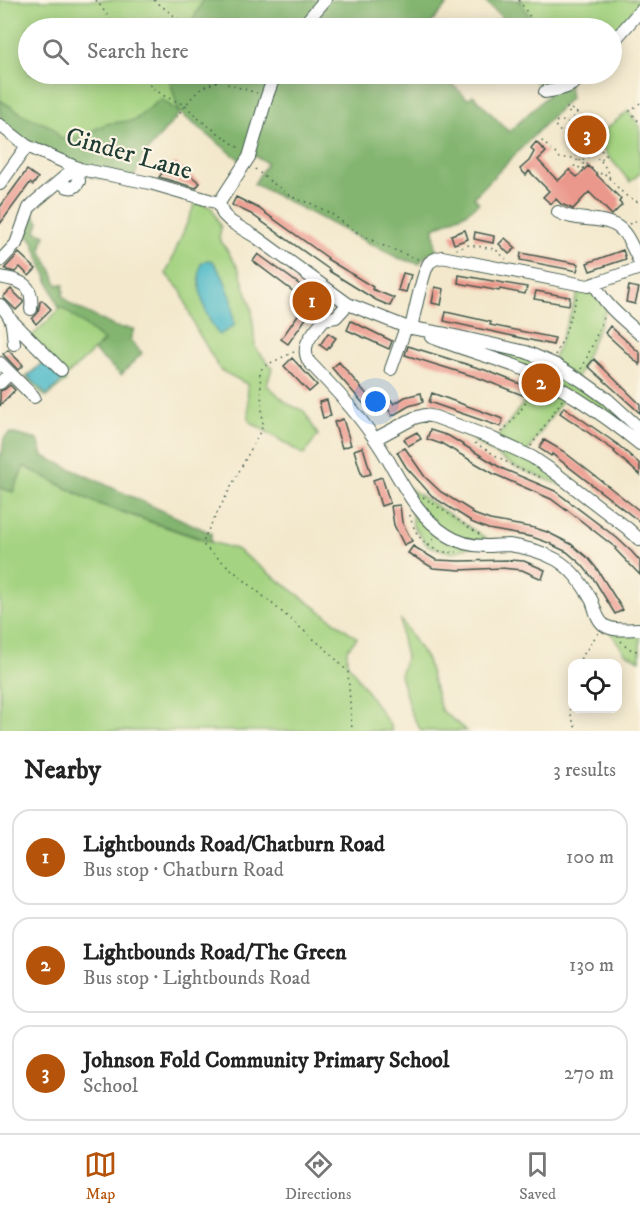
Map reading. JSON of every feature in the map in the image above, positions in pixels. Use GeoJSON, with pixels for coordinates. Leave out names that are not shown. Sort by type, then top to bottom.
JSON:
{"type":"FeatureCollection","features":[{"type":"Feature","properties":{"kind":"street"},"geometry":{"type":"LineString","coordinates":[[310,18],[325,0]]}},
{"type":"Feature","properties":{"kind":"street"},"geometry":{"type":"LineString","coordinates":[[622,32],[640,11]]}},
{"type":"Feature","properties":{"kind":"street"},"geometry":{"type":"LineString","coordinates":[[271,84],[248,164],[219,203],[223,214],[231,222],[256,237],[348,304],[445,342],[515,366],[567,393],[614,423],[640,444]]}},
{"type":"Feature","properties":{"kind":"street"},"geometry":{"type":"LineString","coordinates":[[545,92],[570,87],[574,84]]}},
{"type":"Feature","properties":{"kind":"street","name":"Cinder Lane"},"geometry":{"type":"LineString","coordinates":[[0,125],[27,146],[74,169],[150,183],[219,203]]}},
{"type":"Feature","properties":{"kind":"street"},"geometry":{"type":"LineString","coordinates":[[0,184],[27,146]]}},
{"type":"Feature","properties":{"kind":"street"},"geometry":{"type":"LineString","coordinates":[[0,261],[16,244],[29,208],[74,169]]}},
{"type":"Feature","properties":{"kind":"street"},"geometry":{"type":"LineString","coordinates":[[558,212],[570,217],[606,220],[617,225],[628,237],[640,263]]}},
{"type":"Feature","properties":{"kind":"street"},"geometry":{"type":"LineString","coordinates":[[392,369],[426,270],[434,259],[442,257],[588,286],[640,268]]}},
{"type":"Feature","properties":{"kind":"street"},"geometry":{"type":"LineString","coordinates":[[0,277],[22,282],[27,287],[31,293],[31,309]]}},
{"type":"Feature","properties":{"kind":"street"},"geometry":{"type":"LineString","coordinates":[[595,284],[599,294],[608,305],[640,334]]}},
{"type":"Feature","properties":{"kind":"street"},"geometry":{"type":"LineString","coordinates":[[323,286],[319,307],[324,319]]}},
{"type":"Feature","properties":{"kind":"street"},"geometry":{"type":"LineString","coordinates":[[348,304],[336,317],[324,319],[305,347],[305,356],[350,406],[375,440],[416,507],[448,536],[466,544],[508,545],[524,548],[557,560],[570,570],[581,584],[599,619],[608,627],[640,629]]}},
{"type":"Feature","properties":{"kind":"street"},"geometry":{"type":"LineString","coordinates":[[0,305],[12,321],[61,370]]}},
{"type":"Feature","properties":{"kind":"street"},"geometry":{"type":"LineString","coordinates":[[12,321],[14,344]]}},
{"type":"Feature","properties":{"kind":"street"},"geometry":{"type":"LineString","coordinates":[[408,327],[526,352],[552,363],[607,399],[640,429]]}},
{"type":"Feature","properties":{"kind":"street"},"geometry":{"type":"LineString","coordinates":[[0,363],[34,397]]}},
{"type":"Feature","properties":{"kind":"street"},"geometry":{"type":"LineString","coordinates":[[0,383],[10,373]]}},
{"type":"Feature","properties":{"kind":"street"},"geometry":{"type":"LineString","coordinates":[[375,440],[414,418],[425,415],[496,440],[526,454],[554,472],[640,540]]}},
{"type":"Feature","properties":{"kind":"path"},"geometry":{"type":"LineString","coordinates":[[96,0],[110,18]]}},
{"type":"Feature","properties":{"kind":"path"},"geometry":{"type":"LineString","coordinates":[[154,0],[177,18]]}},
{"type":"Feature","properties":{"kind":"path"},"geometry":{"type":"LineString","coordinates":[[519,0],[531,18]]}},
{"type":"Feature","properties":{"kind":"path"},"geometry":{"type":"LineString","coordinates":[[150,84],[166,96],[185,105],[200,120],[235,143],[248,164],[296,200],[310,203],[330,213],[353,230],[379,244],[429,264]]}},
{"type":"Feature","properties":{"kind":"path"},"geometry":{"type":"LineString","coordinates":[[176,117],[203,87],[211,84]]}},
{"type":"Feature","properties":{"kind":"path"},"geometry":{"type":"LineString","coordinates":[[227,84],[267,96]]}},
{"type":"Feature","properties":{"kind":"path"},"geometry":{"type":"LineString","coordinates":[[640,103],[630,111],[640,123]]}},
{"type":"Feature","properties":{"kind":"path"},"geometry":{"type":"LineString","coordinates":[[585,134],[586,132],[566,109],[568,107],[589,121],[594,120],[592,139]]}},
{"type":"Feature","properties":{"kind":"path"},"geometry":{"type":"LineString","coordinates":[[581,162],[568,140],[556,128],[557,121],[561,120],[572,125],[592,139],[606,156],[600,161]]}},
{"type":"Feature","properties":{"kind":"path"},"geometry":{"type":"LineString","coordinates":[[537,143],[541,140],[560,158],[572,158],[586,166],[587,164],[599,175],[603,172],[625,195],[640,203]]}},
{"type":"Feature","properties":{"kind":"path"},"geometry":{"type":"LineString","coordinates":[[581,162],[591,154],[610,174],[609,178]]}},
{"type":"Feature","properties":{"kind":"path"},"geometry":{"type":"LineString","coordinates":[[569,170],[576,165],[582,170],[586,166]]}},
{"type":"Feature","properties":{"kind":"path"},"geometry":{"type":"LineString","coordinates":[[628,225],[640,219]]}},
{"type":"Feature","properties":{"kind":"path"},"geometry":{"type":"LineString","coordinates":[[450,250],[469,245],[495,249],[510,263]]}},
{"type":"Feature","properties":{"kind":"path"},"geometry":{"type":"LineString","coordinates":[[552,363],[564,337],[581,285]]}},
{"type":"Feature","properties":{"kind":"path"},"geometry":{"type":"LineString","coordinates":[[577,378],[596,338],[608,305]]}},
{"type":"Feature","properties":{"kind":"path"},"geometry":{"type":"LineString","coordinates":[[305,347],[262,368],[263,426],[204,538],[204,546],[329,652],[348,672],[352,731]]}},
{"type":"Feature","properties":{"kind":"path"},"geometry":{"type":"LineString","coordinates":[[496,440],[542,379]]}},
{"type":"Feature","properties":{"kind":"path"},"geometry":{"type":"LineString","coordinates":[[0,406],[22,384]]}},
{"type":"Feature","properties":{"kind":"path"},"geometry":{"type":"LineString","coordinates":[[526,454],[567,393]]}},
{"type":"Feature","properties":{"kind":"path"},"geometry":{"type":"LineString","coordinates":[[469,440],[515,467],[544,478]]}},
{"type":"Feature","properties":{"kind":"path"},"geometry":{"type":"LineString","coordinates":[[420,495],[498,546]]}},
{"type":"Feature","properties":{"kind":"path"},"geometry":{"type":"LineString","coordinates":[[580,659],[608,627],[627,648],[640,652]]}},
{"type":"Feature","properties":{"kind":"path"},"geometry":{"type":"LineString","coordinates":[[570,713],[577,731]]}},
{"type":"Feature","properties":{"kind":"green space"},"geometry":{"type":"Polygon","coordinates":[[[0,0],[203,0],[194,18],[18,18],[18,84],[171,84],[180,112],[142,157],[78,163],[0,118],[0,0]]]}},
{"type":"Feature","properties":{"kind":"green space"},"geometry":{"type":"Polygon","coordinates":[[[203,0],[451,0],[436,18],[194,18],[203,0]]]}},
{"type":"Feature","properties":{"kind":"green space"},"geometry":{"type":"Polygon","coordinates":[[[483,0],[519,0],[531,18],[501,18],[483,0]]]}},
{"type":"Feature","properties":{"kind":"green space"},"geometry":{"type":"Polygon","coordinates":[[[519,0],[640,0],[622,23],[622,18],[531,18],[519,0]]]}},
{"type":"Feature","properties":{"kind":"green space"},"geometry":{"type":"Polygon","coordinates":[[[171,84],[452,84],[468,99],[473,95],[509,132],[548,95],[538,84],[568,84],[571,97],[474,197],[479,203],[466,213],[434,228],[436,251],[426,256],[419,264],[398,258],[254,184],[267,163],[247,151],[241,161],[180,113],[142,157],[131,186],[90,177],[27,146],[0,124],[0,100],[26,116],[52,127],[61,139],[80,137],[106,124],[135,120],[161,99],[179,112],[171,84]]]}},
{"type":"Feature","properties":{"kind":"green space"},"geometry":{"type":"Polygon","coordinates":[[[628,111],[640,126],[640,173],[630,182],[594,139],[628,111]]]}},
{"type":"Feature","properties":{"kind":"green space"},"geometry":{"type":"Polygon","coordinates":[[[196,201],[212,208],[221,228],[219,238],[239,269],[252,310],[255,347],[272,368],[267,385],[288,404],[304,411],[318,435],[304,455],[249,421],[247,384],[220,370],[195,327],[181,291],[166,274],[196,201]]]}},
{"type":"Feature","properties":{"kind":"green space"},"geometry":{"type":"Polygon","coordinates":[[[34,215],[39,222],[36,231],[45,235],[41,250],[57,285],[64,285],[62,295],[70,304],[115,327],[134,329],[130,340],[142,353],[121,375],[94,351],[104,341],[62,307],[59,308],[32,240],[25,234],[34,215]]]}},
{"type":"Feature","properties":{"kind":"green space"},"geometry":{"type":"Polygon","coordinates":[[[581,285],[608,305],[577,378],[552,363],[581,285]]]}},
{"type":"Feature","properties":{"kind":"green space"},"geometry":{"type":"Polygon","coordinates":[[[62,307],[104,341],[64,378],[66,381],[47,397],[26,377],[46,359],[27,341],[62,307]]]}},
{"type":"Feature","properties":{"kind":"green space"},"geometry":{"type":"Polygon","coordinates":[[[444,337],[489,347],[548,365],[604,402],[640,435],[640,440],[612,418],[444,337]]]}},
{"type":"Feature","properties":{"kind":"green space"},"geometry":{"type":"Polygon","coordinates":[[[542,379],[567,393],[526,454],[574,490],[515,467],[441,419],[495,440],[542,379]]]}},
{"type":"Feature","properties":{"kind":"green space"},"geometry":{"type":"Polygon","coordinates":[[[10,433],[38,440],[43,456],[211,533],[211,542],[96,503],[24,466],[13,492],[0,488],[0,454],[2,454],[4,438],[10,433]]]}},
{"type":"Feature","properties":{"kind":"green space"},"geometry":{"type":"Polygon","coordinates":[[[24,466],[96,503],[236,549],[357,638],[347,650],[347,662],[392,731],[0,731],[0,488],[13,491],[24,466]]]}},
{"type":"Feature","properties":{"kind":"green space"},"geometry":{"type":"Polygon","coordinates":[[[401,483],[498,546],[475,545],[452,553],[427,545],[413,526],[411,500],[401,483]]]}},
{"type":"Feature","properties":{"kind":"green space"},"geometry":{"type":"Polygon","coordinates":[[[401,620],[427,660],[441,710],[467,731],[421,731],[411,713],[400,675],[406,657],[401,634],[401,620]]]}},
{"type":"Feature","properties":{"kind":"green space"},"geometry":{"type":"Polygon","coordinates":[[[610,632],[640,632],[640,660],[625,653],[610,632]]]}},
{"type":"Feature","properties":{"kind":"water"},"geometry":{"type":"Polygon","coordinates":[[[207,260],[213,261],[223,277],[232,300],[234,326],[219,335],[202,301],[201,264],[207,260]]]}},
{"type":"Feature","properties":{"kind":"water"},"geometry":{"type":"Polygon","coordinates":[[[44,362],[62,381],[47,395],[28,376],[44,362]]]}},
{"type":"Feature","properties":{"kind":"building"},"geometry":{"type":"Polygon","coordinates":[[[536,142],[546,152],[538,160],[558,181],[569,170],[577,177],[588,166],[621,199],[619,202],[622,205],[612,215],[589,192],[573,209],[556,199],[551,204],[543,197],[549,191],[529,171],[526,175],[520,169],[529,161],[534,152],[531,148],[536,142]]]}},
{"type":"Feature","properties":{"kind":"building"},"geometry":{"type":"Polygon","coordinates":[[[175,163],[200,183],[196,188],[159,177],[167,167],[169,170],[175,163]]]}},
{"type":"Feature","properties":{"kind":"building"},"geometry":{"type":"Polygon","coordinates":[[[27,170],[38,178],[33,185],[30,183],[0,224],[0,207],[27,170]]]}},
{"type":"Feature","properties":{"kind":"building"},"geometry":{"type":"Polygon","coordinates":[[[236,197],[258,208],[327,259],[373,287],[372,289],[394,298],[390,306],[329,271],[251,214],[232,205],[236,197]]]}},
{"type":"Feature","properties":{"kind":"building"},"geometry":{"type":"Polygon","coordinates":[[[465,230],[468,239],[454,244],[451,235],[465,230]]]}},
{"type":"Feature","properties":{"kind":"building"},"geometry":{"type":"Polygon","coordinates":[[[475,232],[494,236],[493,243],[474,239],[475,232]]]}},
{"type":"Feature","properties":{"kind":"building"},"geometry":{"type":"Polygon","coordinates":[[[505,238],[516,248],[509,254],[499,244],[505,238]]]}},
{"type":"Feature","properties":{"kind":"building"},"geometry":{"type":"Polygon","coordinates":[[[623,250],[626,259],[590,271],[587,263],[623,250]]]}},
{"type":"Feature","properties":{"kind":"building"},"geometry":{"type":"Polygon","coordinates":[[[19,253],[36,269],[29,276],[20,267],[15,272],[5,268],[19,253]]]}},
{"type":"Feature","properties":{"kind":"building"},"geometry":{"type":"Polygon","coordinates":[[[521,253],[579,264],[577,271],[520,260],[521,253]]]}},
{"type":"Feature","properties":{"kind":"building"},"geometry":{"type":"Polygon","coordinates":[[[258,254],[307,290],[302,298],[253,261],[258,254]]]}},
{"type":"Feature","properties":{"kind":"building"},"geometry":{"type":"Polygon","coordinates":[[[403,273],[411,275],[406,292],[398,290],[403,273]]]}},
{"type":"Feature","properties":{"kind":"building"},"geometry":{"type":"Polygon","coordinates":[[[459,275],[527,287],[525,294],[500,289],[499,291],[458,283],[459,275]]]}},
{"type":"Feature","properties":{"kind":"building"},"geometry":{"type":"Polygon","coordinates":[[[629,286],[639,288],[635,304],[626,302],[629,286]]]}},
{"type":"Feature","properties":{"kind":"building"},"geometry":{"type":"Polygon","coordinates":[[[435,287],[444,289],[441,305],[432,303],[435,287]]]}},
{"type":"Feature","properties":{"kind":"building"},"geometry":{"type":"Polygon","coordinates":[[[11,289],[23,301],[16,310],[3,297],[11,289]]]}},
{"type":"Feature","properties":{"kind":"building"},"geometry":{"type":"Polygon","coordinates":[[[536,291],[570,297],[569,305],[534,299],[536,291]]]}},
{"type":"Feature","properties":{"kind":"building"},"geometry":{"type":"Polygon","coordinates":[[[42,300],[51,309],[36,324],[32,319],[38,313],[42,300]]]}},
{"type":"Feature","properties":{"kind":"building"},"geometry":{"type":"Polygon","coordinates":[[[300,312],[307,317],[288,344],[281,339],[300,312]]]}},
{"type":"Feature","properties":{"kind":"building"},"geometry":{"type":"Polygon","coordinates":[[[446,312],[491,322],[490,325],[555,338],[553,345],[444,321],[446,312]]]}},
{"type":"Feature","properties":{"kind":"building"},"geometry":{"type":"Polygon","coordinates":[[[351,321],[392,341],[389,349],[347,330],[351,321]]]}},
{"type":"Feature","properties":{"kind":"building"},"geometry":{"type":"Polygon","coordinates":[[[610,326],[640,353],[640,365],[605,333],[610,326]]]}},
{"type":"Feature","properties":{"kind":"building"},"geometry":{"type":"Polygon","coordinates":[[[328,333],[336,338],[327,350],[320,345],[328,333]]]}},
{"type":"Feature","properties":{"kind":"building"},"geometry":{"type":"Polygon","coordinates":[[[408,346],[485,370],[528,387],[525,396],[476,377],[405,355],[408,346]]]}},
{"type":"Feature","properties":{"kind":"building"},"geometry":{"type":"Polygon","coordinates":[[[8,350],[23,365],[18,370],[3,354],[8,350]]]}},
{"type":"Feature","properties":{"kind":"building"},"geometry":{"type":"Polygon","coordinates":[[[292,358],[317,385],[309,392],[284,366],[292,358]]]}},
{"type":"Feature","properties":{"kind":"building"},"geometry":{"type":"Polygon","coordinates":[[[594,359],[640,404],[640,413],[588,366],[594,359]]]}},
{"type":"Feature","properties":{"kind":"building"},"geometry":{"type":"Polygon","coordinates":[[[339,362],[376,405],[369,410],[332,368],[339,362]]]}},
{"type":"Feature","properties":{"kind":"building"},"geometry":{"type":"Polygon","coordinates":[[[10,385],[15,390],[0,405],[0,391],[10,385]]]}},
{"type":"Feature","properties":{"kind":"building"},"geometry":{"type":"Polygon","coordinates":[[[421,393],[423,402],[409,406],[392,416],[385,403],[391,400],[394,404],[405,397],[421,393]]]}},
{"type":"Feature","properties":{"kind":"building"},"geometry":{"type":"Polygon","coordinates":[[[432,393],[503,419],[501,427],[429,402],[432,393]]]}},
{"type":"Feature","properties":{"kind":"building"},"geometry":{"type":"Polygon","coordinates":[[[327,400],[331,416],[323,418],[319,402],[327,400]]]}},
{"type":"Feature","properties":{"kind":"building"},"geometry":{"type":"Polygon","coordinates":[[[564,407],[617,444],[640,464],[640,475],[615,451],[560,413],[564,407]]]}},
{"type":"Feature","properties":{"kind":"building"},"geometry":{"type":"Polygon","coordinates":[[[343,419],[351,445],[342,448],[334,422],[343,419]]]}},
{"type":"Feature","properties":{"kind":"building"},"geometry":{"type":"Polygon","coordinates":[[[430,430],[449,436],[501,468],[555,491],[632,552],[640,561],[640,575],[616,548],[566,509],[551,499],[494,474],[441,443],[427,439],[430,430]]]}},
{"type":"Feature","properties":{"kind":"building"},"geometry":{"type":"Polygon","coordinates":[[[417,432],[421,439],[408,446],[404,439],[417,432]]]}},
{"type":"Feature","properties":{"kind":"building"},"geometry":{"type":"Polygon","coordinates":[[[544,440],[563,451],[640,511],[640,522],[552,454],[551,456],[539,448],[544,440]]]}},
{"type":"Feature","properties":{"kind":"building"},"geometry":{"type":"Polygon","coordinates":[[[363,447],[371,474],[362,476],[354,450],[363,447]]]}},
{"type":"Feature","properties":{"kind":"building"},"geometry":{"type":"Polygon","coordinates":[[[405,448],[425,477],[441,492],[472,511],[471,513],[490,520],[535,528],[571,544],[597,569],[623,610],[615,614],[595,581],[567,552],[532,537],[488,529],[471,522],[433,497],[406,467],[397,452],[405,448]]]}},
{"type":"Feature","properties":{"kind":"building"},"geometry":{"type":"Polygon","coordinates":[[[382,477],[390,503],[381,506],[373,480],[382,477]]]}},
{"type":"Feature","properties":{"kind":"building"},"geometry":{"type":"Polygon","coordinates":[[[400,505],[402,522],[412,541],[404,545],[394,525],[391,506],[400,505]]]}},
{"type":"Feature","properties":{"kind":"building"},"geometry":{"type":"Polygon","coordinates":[[[413,546],[436,560],[524,561],[545,570],[542,579],[522,570],[433,568],[408,553],[413,546]]]}},
{"type":"Feature","properties":{"kind":"place","name":"Johnson Fold Community Primary School"},"geometry":{"type":"Point","coordinates":[587,135]}},
{"type":"Feature","properties":{"kind":"place","name":"Lightbounds Road/Chatburn Road"},"geometry":{"type":"Point","coordinates":[312,301]}},
{"type":"Feature","properties":{"kind":"place","name":"Lightbounds Road/The Green"},"geometry":{"type":"Point","coordinates":[541,383]}}]}
